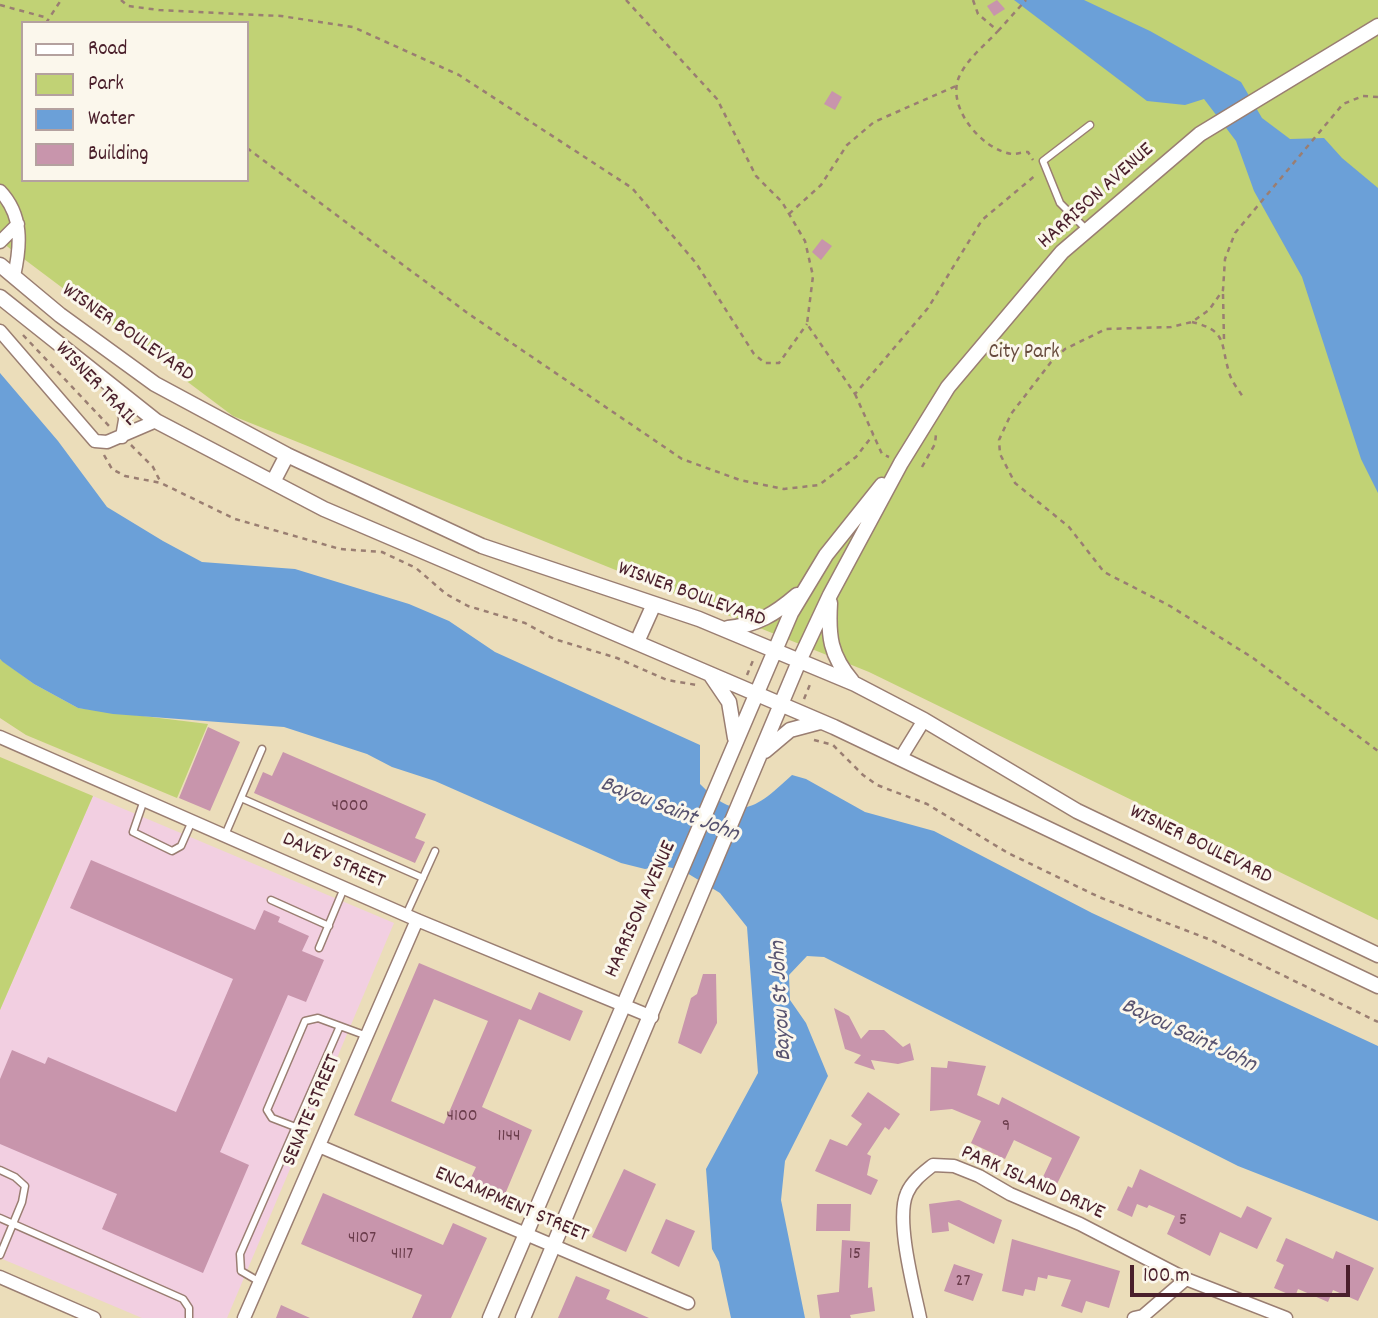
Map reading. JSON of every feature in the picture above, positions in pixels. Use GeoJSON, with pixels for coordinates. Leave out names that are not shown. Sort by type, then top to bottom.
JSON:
{"type":"FeatureCollection","features":[{"type":"Feature","properties":{"kind":"street","name":"HARRISON AVENUE"},"geometry":{"type":"LineString","coordinates":[[523,1318],[652,1017],[800,659],[830,595],[901,463],[948,387],[1062,252],[1200,134],[1378,26]]}},
{"type":"Feature","properties":{"kind":"street"},"geometry":{"type":"LineString","coordinates":[[0,191],[13,205],[18,224],[18,257],[14,276]]}},
{"type":"Feature","properties":{"kind":"street"},"geometry":{"type":"LineString","coordinates":[[0,242],[18,224]]}},
{"type":"Feature","properties":{"kind":"street","name":"WISNER BOULEVARD"},"geometry":{"type":"LineString","coordinates":[[0,265],[60,315],[155,384],[287,455],[482,546],[723,628],[855,684],[924,720],[1077,811],[1378,955]]}},
{"type":"Feature","properties":{"kind":"street"},"geometry":{"type":"LineString","coordinates":[[0,297],[156,421],[324,509],[463,571],[782,704],[1378,986]]}},
{"type":"Feature","properties":{"kind":"street"},"geometry":{"type":"LineString","coordinates":[[0,331],[89,436],[107,442],[156,421]]}},
{"type":"Feature","properties":{"kind":"street"},"geometry":{"type":"LineString","coordinates":[[122,437],[125,420],[124,398]]}},
{"type":"Feature","properties":{"kind":"street"},"geometry":{"type":"LineString","coordinates":[[273,482],[287,455]]}},
{"type":"Feature","properties":{"kind":"street","name":"HARRISON AVENUE"},"geometry":{"type":"LineString","coordinates":[[490,1318],[719,786],[775,649],[803,590],[847,529],[901,463]]}},
{"type":"Feature","properties":{"kind":"street"},"geometry":{"type":"LineString","coordinates":[[723,628],[750,625],[764,619],[803,590]]}},
{"type":"Feature","properties":{"kind":"street"},"geometry":{"type":"LineString","coordinates":[[830,595],[829,642],[839,667],[855,684]]}},
{"type":"Feature","properties":{"kind":"street"},"geometry":{"type":"LineString","coordinates":[[637,642],[654,604]]}},
{"type":"Feature","properties":{"kind":"street"},"geometry":{"type":"LineString","coordinates":[[706,671],[729,702],[736,743]]}},
{"type":"Feature","properties":{"kind":"street"},"geometry":{"type":"LineString","coordinates":[[900,759],[924,720]]}},
{"type":"Feature","properties":{"kind":"street"},"geometry":{"type":"LineString","coordinates":[[761,754],[790,730],[820,722]]}},
{"type":"Feature","properties":{"kind":"street","name":"DAVEY STREET"},"geometry":{"type":"LineString","coordinates":[[0,737],[344,888],[652,1017]]}},
{"type":"Feature","properties":{"kind":"street","name":"SENATE STREET"},"geometry":{"type":"LineString","coordinates":[[244,1318],[367,1036],[412,917]]}},
{"type":"Feature","properties":{"kind":"street","name":"ENCAMPMENT STREET"},"geometry":{"type":"LineString","coordinates":[[319,1146],[688,1303]]}},
{"type":"Feature","properties":{"kind":"street","name":"PARK ISLAND DRIVE"},"geometry":{"type":"LineString","coordinates":[[920,1318],[905,1244],[905,1195],[916,1179],[933,1165],[954,1166],[979,1176],[1010,1194],[1080,1224],[1186,1279],[1286,1318]]}},
{"type":"Feature","properties":{"kind":"street"},"geometry":{"type":"LineString","coordinates":[[0,1277],[71,1313],[94,1318]]}},
{"type":"Feature","properties":{"kind":"street"},"geometry":{"type":"LineString","coordinates":[[1134,1318],[1143,1316],[1186,1279]]}},
{"type":"Feature","properties":{"kind":"lane"},"geometry":{"type":"LineString","coordinates":[[1087,231],[1060,203],[1042,161],[1090,125]]}},
{"type":"Feature","properties":{"kind":"lane"},"geometry":{"type":"LineString","coordinates":[[225,835],[262,749]]}},
{"type":"Feature","properties":{"kind":"lane"},"geometry":{"type":"LineString","coordinates":[[241,799],[423,878]]}},
{"type":"Feature","properties":{"kind":"lane"},"geometry":{"type":"LineString","coordinates":[[144,800],[132,832],[172,851],[178,848],[192,821]]}},
{"type":"Feature","properties":{"kind":"lane"},"geometry":{"type":"LineString","coordinates":[[412,917],[423,878],[435,851]]}},
{"type":"Feature","properties":{"kind":"lane"},"geometry":{"type":"LineString","coordinates":[[319,948],[344,888]]}},
{"type":"Feature","properties":{"kind":"lane"},"geometry":{"type":"LineString","coordinates":[[271,900],[329,926]]}},
{"type":"Feature","properties":{"kind":"lane"},"geometry":{"type":"LineString","coordinates":[[298,1128],[269,1116],[268,1106],[305,1021],[312,1017],[367,1036]]}},
{"type":"Feature","properties":{"kind":"lane"},"geometry":{"type":"LineString","coordinates":[[260,1282],[241,1271],[240,1254],[298,1128],[340,1026]]}},
{"type":"Feature","properties":{"kind":"lane"},"geometry":{"type":"LineString","coordinates":[[0,1171],[15,1177],[25,1186],[0,1255]]}},
{"type":"Feature","properties":{"kind":"lane"},"geometry":{"type":"LineString","coordinates":[[0,1218],[183,1299],[189,1308],[188,1318]]}},
{"type":"Feature","properties":{"kind":"path"},"geometry":{"type":"LineString","coordinates":[[0,5],[47,20],[61,0]]}},
{"type":"Feature","properties":{"kind":"path"},"geometry":{"type":"LineString","coordinates":[[121,0],[128,6],[159,10],[281,16],[353,27],[459,75],[632,188],[696,263],[754,354],[765,363],[779,363],[807,324],[813,276],[804,241],[782,202],[756,176],[717,99],[626,0]]}},
{"type":"Feature","properties":{"kind":"path"},"geometry":{"type":"LineString","coordinates":[[973,0],[978,15],[998,31]]}},
{"type":"Feature","properties":{"kind":"path"},"geometry":{"type":"LineString","coordinates":[[1026,0],[970,60],[956,86],[959,109],[978,136],[1010,154],[1028,152],[1034,162]]}},
{"type":"Feature","properties":{"kind":"path"},"geometry":{"type":"LineString","coordinates":[[789,214],[821,185],[847,145],[874,122],[956,86]]}},
{"type":"Feature","properties":{"kind":"path"},"geometry":{"type":"LineString","coordinates":[[1243,397],[1228,371],[1224,342],[1223,290],[1228,246],[1255,208],[1343,104],[1353,99],[1378,97]]}},
{"type":"Feature","properties":{"kind":"path"},"geometry":{"type":"LineString","coordinates":[[248,149],[466,313],[682,459],[740,480],[784,489],[819,485],[856,457],[873,435]]}},
{"type":"Feature","properties":{"kind":"path"},"geometry":{"type":"LineString","coordinates":[[855,394],[928,309],[982,220],[1040,172]]}},
{"type":"Feature","properties":{"kind":"path"},"geometry":{"type":"LineString","coordinates":[[1223,290],[1209,310],[1192,322],[1154,329],[1106,330],[1065,349],[1051,362],[1004,426],[999,440],[1005,468],[1015,483],[1069,527],[1104,572],[1170,606],[1253,658],[1378,751]]}},
{"type":"Feature","properties":{"kind":"path"},"geometry":{"type":"LineString","coordinates":[[1192,322],[1210,329],[1224,342]]}},
{"type":"Feature","properties":{"kind":"path"},"geometry":{"type":"LineString","coordinates":[[807,324],[855,394],[882,454],[901,463]]}},
{"type":"Feature","properties":{"kind":"path","name":"WISNER TRAIL"},"geometry":{"type":"LineString","coordinates":[[17,330],[153,467],[161,483]]}},
{"type":"Feature","properties":{"kind":"path"},"geometry":{"type":"LineString","coordinates":[[746,676],[758,649]]}},
{"type":"Feature","properties":{"kind":"path"},"geometry":{"type":"LineString","coordinates":[[803,701],[815,673]]}},
{"type":"Feature","properties":{"kind":"shaded area"},"geometry":{"type":"Polygon","coordinates":[[[93,796],[394,923],[227,1318],[142,1318],[0,1258],[0,1010],[93,796]]]}},
{"type":"Feature","properties":{"kind":"green space","name":"City Park"},"geometry":{"type":"Polygon","coordinates":[[[0,0],[1378,0],[1378,920],[869,672],[233,416],[0,241],[0,0]]]}},
{"type":"Feature","properties":{"kind":"green space"},"geometry":{"type":"Polygon","coordinates":[[[0,659],[34,684],[78,708],[208,724],[177,798],[26,735],[0,718],[0,659]]]}},
{"type":"Feature","properties":{"kind":"green space"},"geometry":{"type":"Polygon","coordinates":[[[0,757],[93,796],[0,1010],[0,757]]]}},
{"type":"Feature","properties":{"kind":"water"},"geometry":{"type":"Polygon","coordinates":[[[1014,0],[1084,0],[1150,31],[1241,82],[1262,118],[1290,139],[1324,138],[1342,158],[1378,188],[1378,493],[1361,459],[1302,277],[1254,191],[1236,141],[1204,99],[1185,105],[1147,101],[1014,0]]]}},
{"type":"Feature","properties":{"kind":"water"},"geometry":{"type":"Polygon","coordinates":[[[0,373],[58,441],[107,507],[202,562],[295,569],[409,604],[449,621],[495,652],[700,745],[700,784],[726,804],[737,808],[748,807],[768,796],[792,775],[806,779],[865,812],[934,831],[1092,913],[1378,1046],[1378,1221],[1238,1166],[824,957],[807,956],[789,975],[790,1000],[806,1023],[828,1076],[785,1161],[781,1200],[805,1318],[731,1318],[719,1262],[712,1249],[706,1169],[758,1073],[747,927],[720,893],[682,870],[663,866],[645,869],[621,863],[367,754],[284,727],[113,714],[78,708],[34,684],[3,662],[0,659],[0,373]]]}},
{"type":"Feature","properties":{"kind":"building"},"geometry":{"type":"Polygon","coordinates":[[[997,0],[1005,9],[994,16],[987,6],[997,0]]]}},
{"type":"Feature","properties":{"kind":"building"},"geometry":{"type":"Polygon","coordinates":[[[832,91],[842,97],[835,110],[824,104],[832,91]]]}},
{"type":"Feature","properties":{"kind":"building"},"geometry":{"type":"Polygon","coordinates":[[[822,239],[832,246],[821,260],[812,252],[822,239]]]}},
{"type":"Feature","properties":{"kind":"building"},"geometry":{"type":"Polygon","coordinates":[[[208,727],[240,742],[210,811],[179,798],[208,727]]]}},
{"type":"Feature","properties":{"kind":"building"},"geometry":{"type":"Polygon","coordinates":[[[283,752],[426,814],[415,838],[425,842],[415,863],[254,793],[263,772],[272,776],[283,752]]]}},
{"type":"Feature","properties":{"kind":"building"},"geometry":{"type":"Polygon","coordinates":[[[91,860],[255,930],[264,910],[280,917],[278,922],[309,936],[302,951],[324,960],[306,1002],[288,995],[220,1152],[249,1165],[203,1273],[102,1229],[117,1194],[0,1144],[0,1079],[12,1050],[45,1064],[48,1057],[176,1112],[233,979],[70,908],[91,860]]]}},
{"type":"Feature","properties":{"kind":"building"},"geometry":{"type":"Polygon","coordinates":[[[419,963],[531,1010],[539,992],[583,1011],[570,1041],[519,1019],[482,1107],[532,1130],[503,1199],[468,1184],[476,1167],[354,1115],[419,963]],[[434,999],[391,1101],[444,1124],[488,1021],[434,999]]]}},
{"type":"Feature","properties":{"kind":"building"},"geometry":{"type":"Polygon","coordinates":[[[703,974],[716,974],[717,1023],[701,1054],[678,1043],[691,998],[697,994],[703,974]]]}},
{"type":"Feature","properties":{"kind":"building"},"geometry":{"type":"Polygon","coordinates":[[[834,1008],[849,1016],[861,1039],[869,1030],[884,1030],[903,1047],[910,1043],[914,1060],[898,1064],[871,1060],[875,1070],[854,1063],[861,1055],[845,1049],[834,1008]]]}},
{"type":"Feature","properties":{"kind":"building"},"geometry":{"type":"Polygon","coordinates":[[[948,1061],[986,1066],[977,1095],[999,1105],[1002,1097],[1080,1137],[1057,1184],[1043,1177],[1052,1158],[1014,1140],[1005,1159],[971,1143],[981,1121],[952,1109],[930,1111],[931,1067],[947,1068],[948,1061]]]}},
{"type":"Feature","properties":{"kind":"building"},"geometry":{"type":"Polygon","coordinates":[[[868,1092],[900,1114],[889,1130],[885,1127],[867,1154],[871,1156],[867,1175],[878,1180],[871,1195],[815,1171],[830,1139],[847,1146],[862,1124],[851,1116],[868,1092]]]}},
{"type":"Feature","properties":{"kind":"building"},"geometry":{"type":"Polygon","coordinates":[[[624,1169],[656,1184],[626,1252],[592,1237],[624,1169]]]}},
{"type":"Feature","properties":{"kind":"building"},"geometry":{"type":"Polygon","coordinates":[[[1140,1169],[1241,1218],[1247,1206],[1272,1218],[1257,1249],[1220,1232],[1210,1256],[1167,1234],[1175,1216],[1149,1205],[1147,1208],[1137,1204],[1132,1217],[1117,1210],[1128,1186],[1132,1188],[1140,1169]]]}},
{"type":"Feature","properties":{"kind":"building"},"geometry":{"type":"Polygon","coordinates":[[[323,1193],[443,1245],[453,1223],[487,1238],[451,1318],[412,1318],[422,1295],[301,1244],[323,1193]]]}},
{"type":"Feature","properties":{"kind":"building"},"geometry":{"type":"Polygon","coordinates":[[[959,1200],[1002,1220],[994,1244],[948,1222],[949,1231],[932,1233],[929,1204],[959,1200]]]}},
{"type":"Feature","properties":{"kind":"building"},"geometry":{"type":"Polygon","coordinates":[[[817,1204],[851,1204],[850,1231],[816,1231],[817,1204]]]}},
{"type":"Feature","properties":{"kind":"building"},"geometry":{"type":"Polygon","coordinates":[[[666,1219],[695,1231],[679,1267],[651,1253],[666,1219]]]}},
{"type":"Feature","properties":{"kind":"building"},"geometry":{"type":"Polygon","coordinates":[[[1286,1238],[1333,1259],[1336,1251],[1374,1268],[1358,1301],[1333,1290],[1328,1302],[1298,1289],[1295,1297],[1274,1288],[1284,1265],[1276,1261],[1286,1238]]]}},
{"type":"Feature","properties":{"kind":"building"},"geometry":{"type":"Polygon","coordinates":[[[1012,1239],[1120,1271],[1109,1308],[1086,1301],[1082,1313],[1061,1306],[1071,1280],[1048,1275],[1047,1279],[1038,1277],[1035,1291],[1025,1289],[1023,1296],[1002,1291],[1012,1239]]]}},
{"type":"Feature","properties":{"kind":"building"},"geometry":{"type":"Polygon","coordinates":[[[842,1240],[870,1242],[868,1288],[872,1287],[875,1311],[850,1315],[851,1318],[820,1318],[817,1295],[839,1292],[842,1240]]]}},
{"type":"Feature","properties":{"kind":"building"},"geometry":{"type":"Polygon","coordinates":[[[954,1264],[983,1274],[973,1301],[944,1291],[954,1264]]]}},
{"type":"Feature","properties":{"kind":"building"},"geometry":{"type":"Polygon","coordinates":[[[576,1276],[610,1290],[606,1299],[649,1318],[558,1318],[576,1276]]]}},
{"type":"Feature","properties":{"kind":"building"},"geometry":{"type":"Polygon","coordinates":[[[281,1305],[310,1318],[276,1318],[281,1305]]]}},
{"type":"Feature","properties":{"kind":"water label","name":"Bayou Saint John"},"geometry":{"type":"Point","coordinates":[669,811]}},
{"type":"Feature","properties":{"kind":"water label","name":"Bayou St John"},"geometry":{"type":"Point","coordinates":[783,1001]}},
{"type":"Feature","properties":{"kind":"water label","name":"Bayou Saint John"},"geometry":{"type":"Point","coordinates":[1188,1037]}}]}
